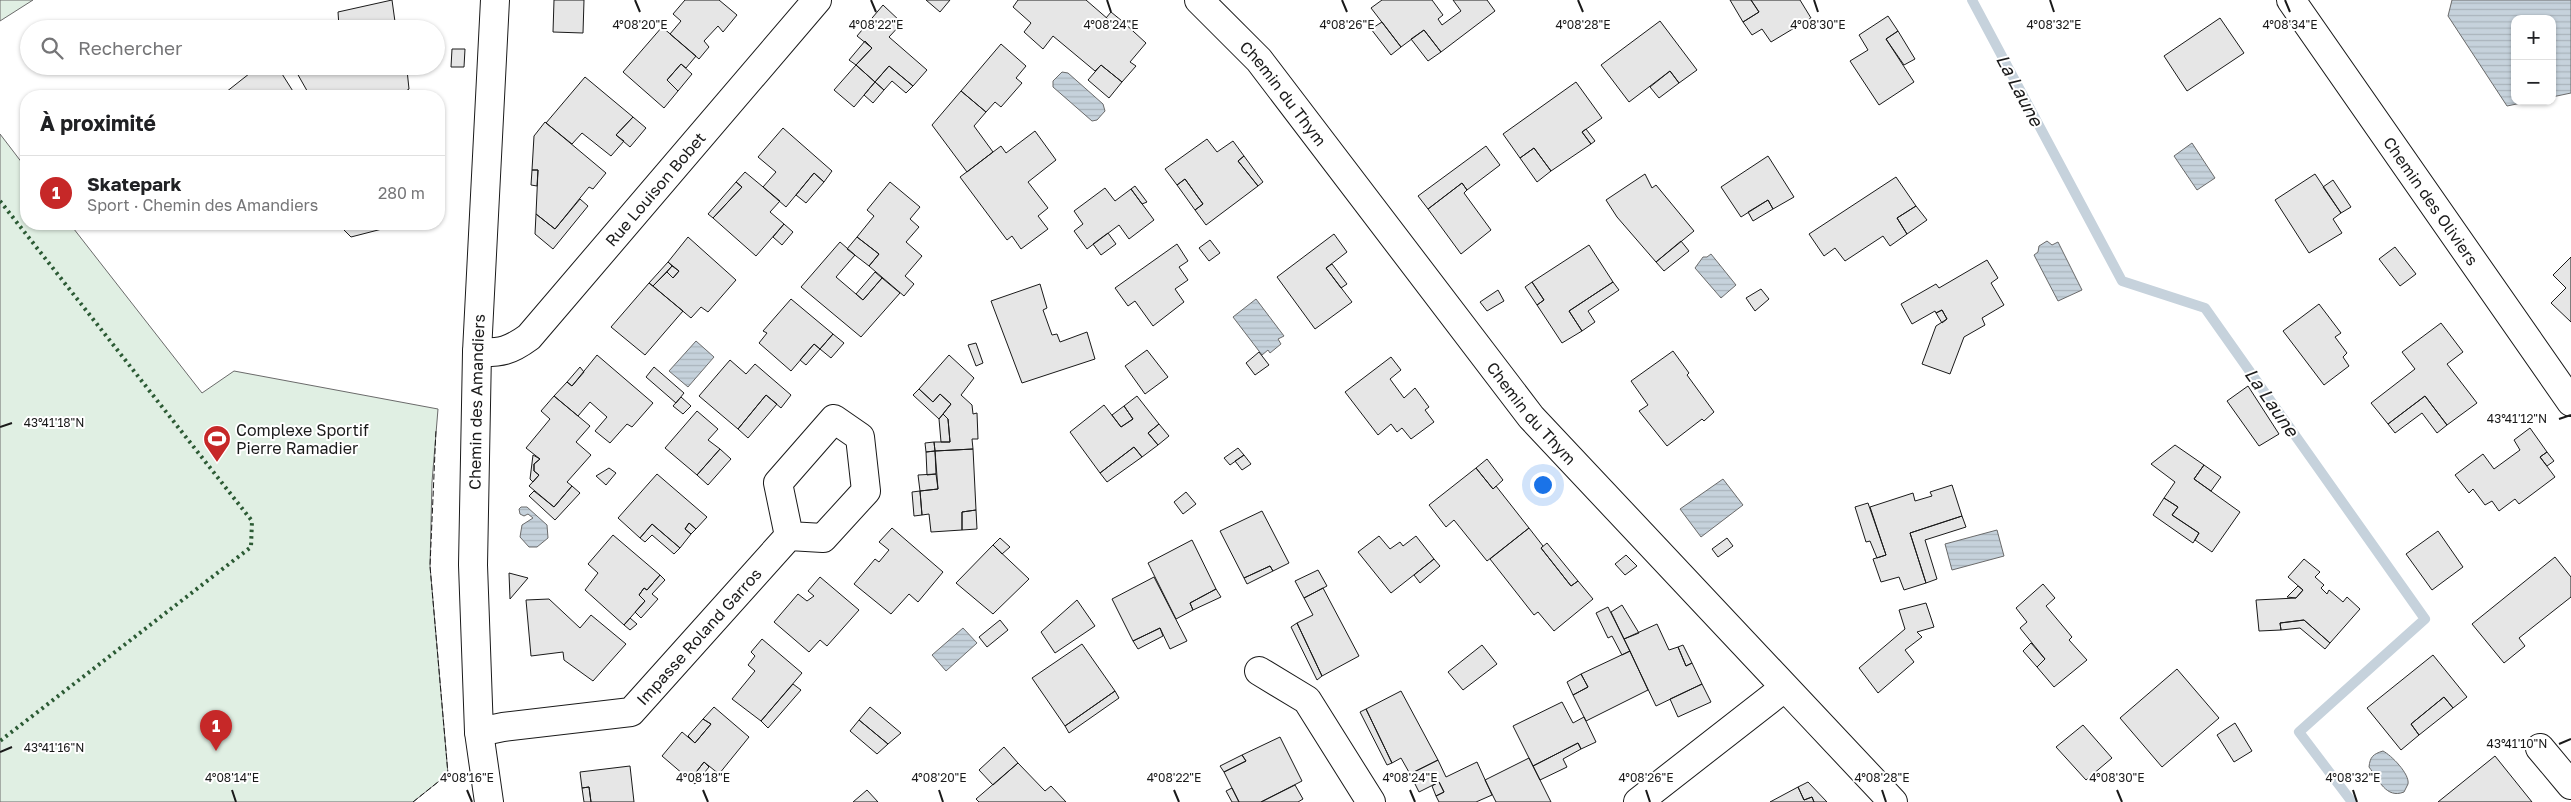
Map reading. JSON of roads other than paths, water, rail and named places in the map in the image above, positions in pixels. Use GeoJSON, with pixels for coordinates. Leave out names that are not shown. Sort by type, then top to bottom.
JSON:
{"type":"FeatureCollection","features":[{"type":"Feature","properties":{"kind":"street","name":"Chemin des Amandiers"},"geometry":{"type":"LineString","coordinates":[[489,802],[479,732],[473,565],[477,352],[495,0]]}},
{"type":"Feature","properties":{"kind":"street","name":"Rue Louison Bobet"},"geometry":{"type":"LineString","coordinates":[[477,352],[499,353],[515,347],[529,337],[817,0]]}},
{"type":"Feature","properties":{"kind":"street","name":"Chemin du Thym"},"geometry":{"type":"LineString","coordinates":[[1199,0],[1259,60],[1531,417],[1893,802]]}},
{"type":"Feature","properties":{"kind":"street","name":"Chemin des Oliviers"},"geometry":{"type":"LineString","coordinates":[[2291,0],[2571,402]]}},
{"type":"Feature","properties":{"kind":"street","name":"Impasse Roland Garros"},"geometry":{"type":"LineString","coordinates":[[479,732],[502,727],[631,712],[789,536]]}},
{"type":"Feature","properties":{"kind":"street"},"geometry":{"type":"LineString","coordinates":[[1259,670],[1307,700],[1370,802]]}},
{"type":"Feature","properties":{"kind":"street"},"geometry":{"type":"LineString","coordinates":[[1638,802],[1784,688]]}},
{"type":"Feature","properties":{"kind":"street"},"geometry":{"type":"LineString","coordinates":[[2540,748],[2571,785]]}},
{"type":"Feature","properties":{"kind":"waterway","name":"La Laune"},"geometry":{"type":"LineString","coordinates":[[1972,0],[2122,281],[2205,308],[2425,619],[2299,732],[2352,802]]}},
{"type":"Feature","properties":{"kind":"place","name":"Complexe Sportif Pierre Ramadier"},"geometry":{"type":"Point","coordinates":[217,463]}},
{"type":"Feature","properties":{"kind":"place","name":"Skatepark"},"geometry":{"type":"Point","coordinates":[216,751]}}]}
